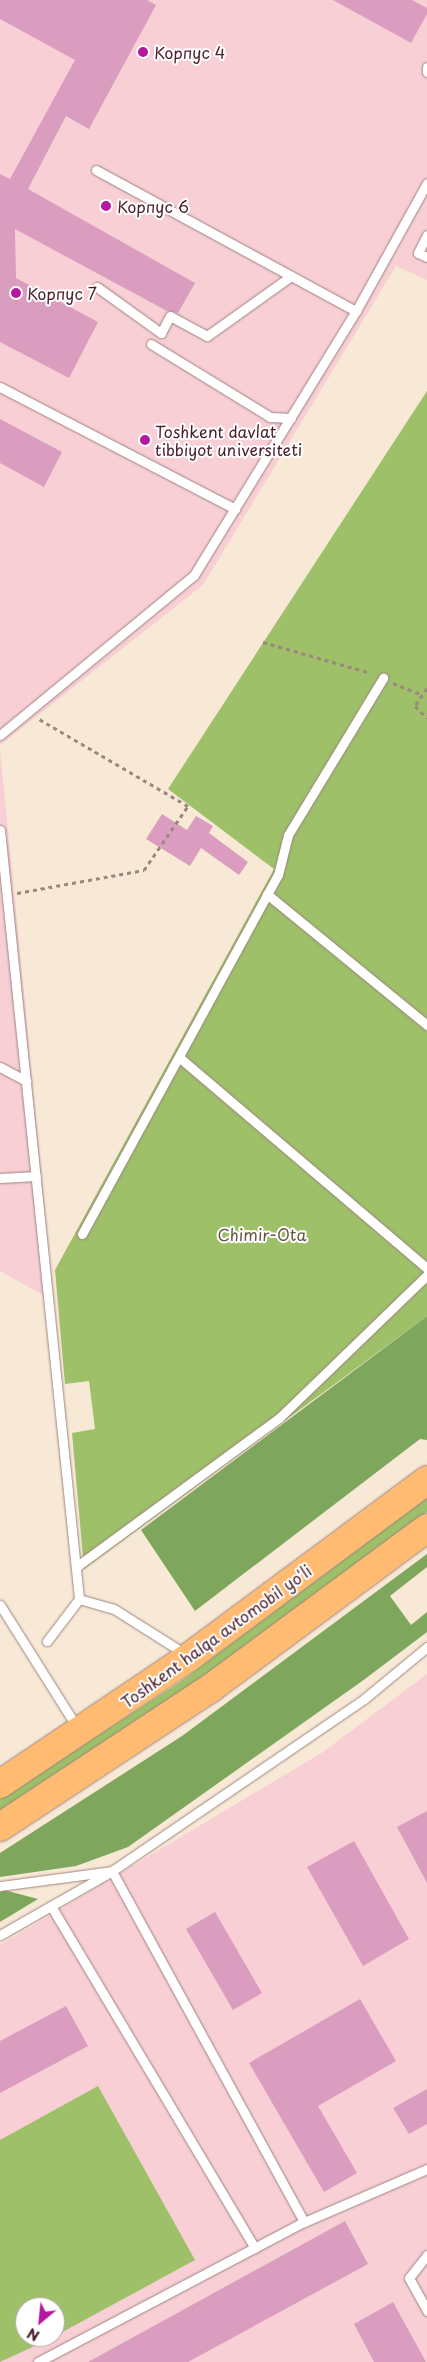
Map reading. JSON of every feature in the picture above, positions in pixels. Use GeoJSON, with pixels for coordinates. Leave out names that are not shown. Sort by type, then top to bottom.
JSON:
{"type":"FeatureCollection","features":[{"type":"Feature","properties":{"kind":"highway","name":"Toshkent halqa avtomobil yo'li"},"geometry":{"type":"LineString","coordinates":[[0,1784],[189,1657],[427,1480]]}},
{"type":"Feature","properties":{"kind":"highway"},"geometry":{"type":"LineString","coordinates":[[0,1827],[211,1688],[427,1528]]}},
{"type":"Feature","properties":{"kind":"lane"},"geometry":{"type":"LineString","coordinates":[[427,67],[427,72]]}},
{"type":"Feature","properties":{"kind":"lane"},"geometry":{"type":"LineString","coordinates":[[96,170],[356,311]]}},
{"type":"Feature","properties":{"kind":"lane"},"geometry":{"type":"LineString","coordinates":[[0,735],[194,575],[356,311],[427,183]]}},
{"type":"Feature","properties":{"kind":"lane"},"geometry":{"type":"LineString","coordinates":[[427,235],[418,252],[427,257]]}},
{"type":"Feature","properties":{"kind":"lane"},"geometry":{"type":"LineString","coordinates":[[97,287],[162,333],[170,316],[208,336],[291,276]]}},
{"type":"Feature","properties":{"kind":"lane"},"geometry":{"type":"LineString","coordinates":[[151,344],[270,417],[291,418]]}},
{"type":"Feature","properties":{"kind":"lane"},"geometry":{"type":"LineString","coordinates":[[0,387],[236,509]]}},
{"type":"Feature","properties":{"kind":"lane"},"geometry":{"type":"LineString","coordinates":[[82,1234],[180,1058],[278,875],[288,835],[383,678]]}},
{"type":"Feature","properties":{"kind":"lane"},"geometry":{"type":"LineString","coordinates":[[0,830],[80,1599],[47,1641]]}},
{"type":"Feature","properties":{"kind":"lane"},"geometry":{"type":"LineString","coordinates":[[267,894],[427,1025]]}},
{"type":"Feature","properties":{"kind":"lane"},"geometry":{"type":"LineString","coordinates":[[180,1058],[427,1268]]}},
{"type":"Feature","properties":{"kind":"lane"},"geometry":{"type":"LineString","coordinates":[[0,1067],[26,1081]]}},
{"type":"Feature","properties":{"kind":"lane"},"geometry":{"type":"LineString","coordinates":[[0,1178],[36,1176]]}},
{"type":"Feature","properties":{"kind":"lane"},"geometry":{"type":"LineString","coordinates":[[76,1566],[279,1418],[427,1275]]}},
{"type":"Feature","properties":{"kind":"lane"},"geometry":{"type":"LineString","coordinates":[[80,1599],[114,1608],[189,1657]]}},
{"type":"Feature","properties":{"kind":"lane"},"geometry":{"type":"LineString","coordinates":[[0,1605],[80,1732]]}},
{"type":"Feature","properties":{"kind":"lane"},"geometry":{"type":"LineString","coordinates":[[0,1935],[112,1871],[364,1699],[427,1647]]}},
{"type":"Feature","properties":{"kind":"lane"},"geometry":{"type":"LineString","coordinates":[[0,1886],[112,1871]]}},
{"type":"Feature","properties":{"kind":"lane"},"geometry":{"type":"LineString","coordinates":[[112,1871],[304,2222]]}},
{"type":"Feature","properties":{"kind":"lane"},"geometry":{"type":"LineString","coordinates":[[50,1906],[255,2248]]}},
{"type":"Feature","properties":{"kind":"lane"},"geometry":{"type":"LineString","coordinates":[[38,2362],[304,2222],[427,2170]]}},
{"type":"Feature","properties":{"kind":"lane"},"geometry":{"type":"LineString","coordinates":[[427,2255],[408,2278],[427,2312]]}},
{"type":"Feature","properties":{"kind":"path"},"geometry":{"type":"LineString","coordinates":[[263,642],[383,678],[422,695]]}},
{"type":"Feature","properties":{"kind":"path"},"geometry":{"type":"LineString","coordinates":[[427,688],[415,706],[427,718]]}},
{"type":"Feature","properties":{"kind":"path"},"geometry":{"type":"LineString","coordinates":[[7,895],[144,870],[188,806],[27,713]]}},
{"type":"Feature","properties":{"kind":"shaded area","name":"Toshkent davlat tibbiyot universiteti"},"geometry":{"type":"Polygon","coordinates":[[[0,0],[427,0],[427,280],[396,266],[203,585],[0,745],[0,0]]]}},
{"type":"Feature","properties":{"kind":"shaded area"},"geometry":{"type":"Polygon","coordinates":[[[0,749],[54,1301],[0,1271],[0,749]]]}},
{"type":"Feature","properties":{"kind":"shaded area"},"geometry":{"type":"Polygon","coordinates":[[[427,1674],[427,2362],[0,2362],[0,1945],[323,1752],[427,1674]]]}},
{"type":"Feature","properties":{"kind":"green space","name":"Chimir-Ota"},"geometry":{"type":"Polygon","coordinates":[[[427,391],[427,1316],[84,1569],[72,1433],[95,1429],[89,1381],[65,1384],[55,1270],[274,869],[168,789],[427,391]]]}},
{"type":"Feature","properties":{"kind":"green space"},"geometry":{"type":"Polygon","coordinates":[[[427,1316],[427,1440],[420,1439],[195,1611],[141,1530],[427,1316]]]}},
{"type":"Feature","properties":{"kind":"green space"},"geometry":{"type":"Polygon","coordinates":[[[427,1497],[427,1512],[248,1648],[0,1813],[0,1799],[180,1682],[427,1497]]]}},
{"type":"Feature","properties":{"kind":"green space"},"geometry":{"type":"Polygon","coordinates":[[[427,1554],[427,1567],[390,1596],[411,1625],[427,1612],[427,1632],[365,1679],[128,1847],[76,1866],[0,1877],[0,1853],[182,1736],[427,1554]]]}},
{"type":"Feature","properties":{"kind":"green space"},"geometry":{"type":"Polygon","coordinates":[[[4,1890],[38,1899],[0,1922],[0,1892],[4,1890]]]}},
{"type":"Feature","properties":{"kind":"green space"},"geometry":{"type":"Polygon","coordinates":[[[98,2086],[195,2260],[65,2331],[65,2297],[15,2297],[15,2347],[32,2347],[0,2362],[0,2140],[98,2086]]]}},
{"type":"Feature","properties":{"kind":"building"},"geometry":{"type":"Polygon","coordinates":[[[0,0],[147,0],[156,5],[89,129],[66,116],[28,189],[195,283],[178,313],[167,311],[15,229],[16,278],[98,322],[69,378],[0,342],[0,174],[10,179],[75,60],[0,19],[0,0]]]}},
{"type":"Feature","properties":{"kind":"building"},"geometry":{"type":"Polygon","coordinates":[[[333,0],[412,0],[427,8],[427,14],[411,43],[333,0]]]}},
{"type":"Feature","properties":{"kind":"building"},"geometry":{"type":"Polygon","coordinates":[[[0,419],[62,452],[44,487],[0,463],[0,419]]]}},
{"type":"Feature","properties":{"kind":"building"},"geometry":{"type":"Polygon","coordinates":[[[162,814],[187,830],[196,816],[213,826],[209,833],[248,862],[239,875],[201,848],[190,866],[146,839],[162,814]]]}},
{"type":"Feature","properties":{"kind":"building"},"geometry":{"type":"Polygon","coordinates":[[[427,1811],[427,1883],[397,1827],[427,1811]]]}},
{"type":"Feature","properties":{"kind":"building"},"geometry":{"type":"Polygon","coordinates":[[[354,1841],[409,1939],[363,1966],[307,1867],[354,1841]]]}},
{"type":"Feature","properties":{"kind":"building"},"geometry":{"type":"Polygon","coordinates":[[[215,1912],[262,1993],[233,2010],[186,1929],[215,1912]]]}},
{"type":"Feature","properties":{"kind":"building"},"geometry":{"type":"Polygon","coordinates":[[[360,1999],[396,2061],[318,2106],[357,2173],[324,2192],[249,2063],[360,1999]]]}},
{"type":"Feature","properties":{"kind":"building"},"geometry":{"type":"Polygon","coordinates":[[[66,2006],[88,2046],[0,2093],[0,2041],[66,2006]]]}},
{"type":"Feature","properties":{"kind":"building"},"geometry":{"type":"Polygon","coordinates":[[[427,2089],[427,2124],[409,2134],[393,2108],[427,2089]]]}},
{"type":"Feature","properties":{"kind":"building"},"geometry":{"type":"Polygon","coordinates":[[[345,2221],[368,2264],[188,2362],[88,2362],[345,2221]]]}},
{"type":"Feature","properties":{"kind":"building"},"geometry":{"type":"Polygon","coordinates":[[[393,2302],[426,2362],[374,2362],[354,2324],[393,2302]]]}},
{"type":"Feature","properties":{"kind":"place","name":"Корпус 4"},"geometry":{"type":"Point","coordinates":[143,52]}},
{"type":"Feature","properties":{"kind":"place","name":"Корпус 6"},"geometry":{"type":"Point","coordinates":[106,206]}},
{"type":"Feature","properties":{"kind":"place","name":"Корпус 7"},"geometry":{"type":"Point","coordinates":[16,293]}},
{"type":"Feature","properties":{"kind":"place","name":"Toshkent davlat tibbiyot universiteti"},"geometry":{"type":"Point","coordinates":[145,440]}}]}
